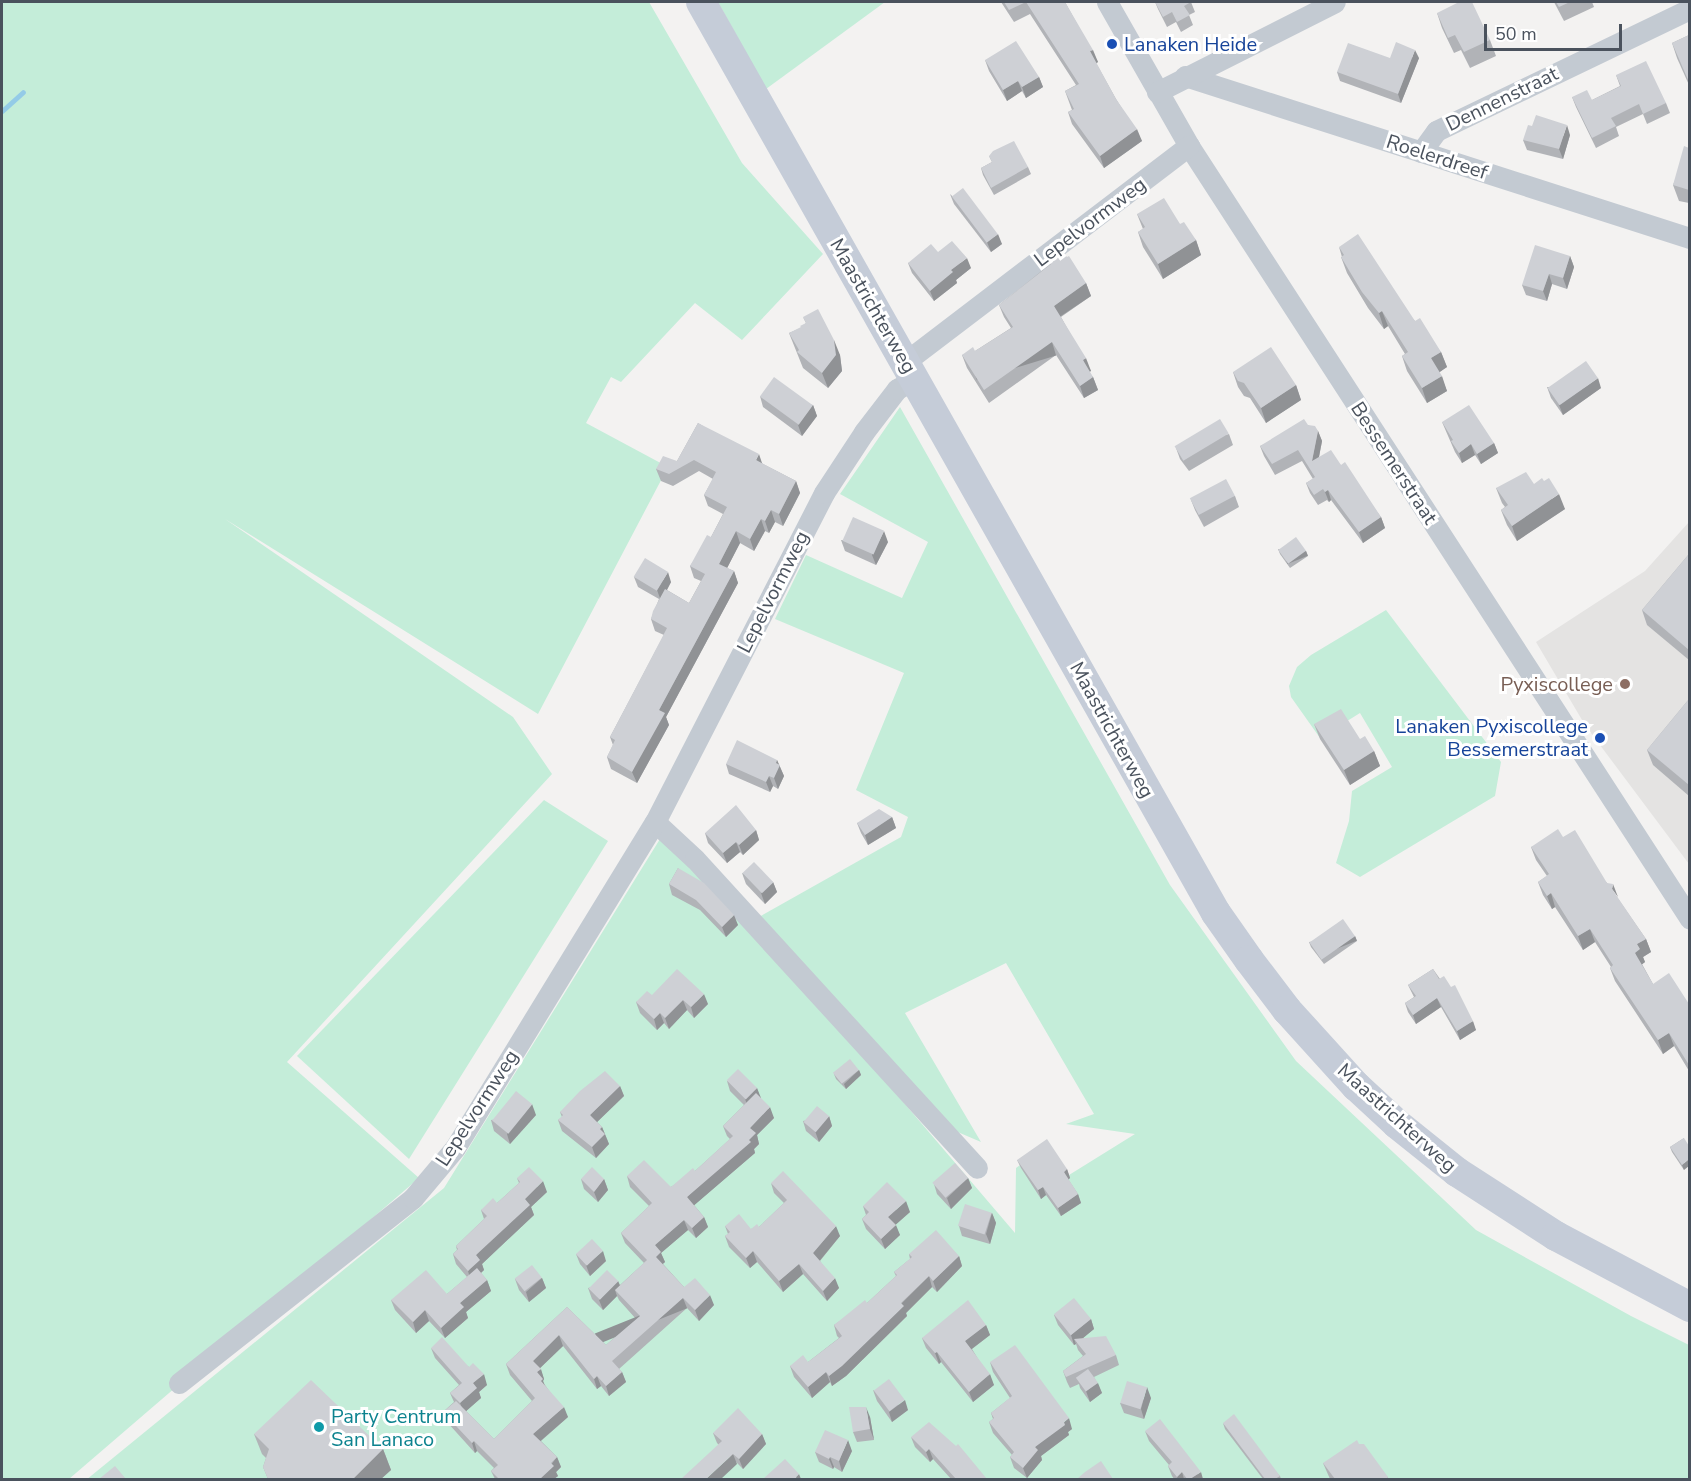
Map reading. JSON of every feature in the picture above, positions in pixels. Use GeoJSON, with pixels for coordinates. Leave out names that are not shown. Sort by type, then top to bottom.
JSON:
{"type":"FeatureCollection","features":[{"type":"Feature","properties":{"kind":"main road","name":"Maastrichterweg"},"geometry":{"type":"LineString","coordinates":[[700,2],[1216,913],[1287,1010],[1356,1086],[1397,1124],[1457,1172],[1556,1236],[1689,1308]]}},
{"type":"Feature","properties":{"kind":"street","name":"Bessemerstraat"},"geometry":{"type":"LineString","coordinates":[[1107,2],[1189,146],[1689,919]]}},
{"type":"Feature","properties":{"kind":"street"},"geometry":{"type":"LineString","coordinates":[[1157,92],[1335,2]]}},
{"type":"Feature","properties":{"kind":"street","name":"Dennenstraat"},"geometry":{"type":"LineString","coordinates":[[1421,152],[1436,131],[1689,9]]}},
{"type":"Feature","properties":{"kind":"street","name":"Roelerdreef"},"geometry":{"type":"LineString","coordinates":[[1185,76],[1689,238]]}},
{"type":"Feature","properties":{"kind":"street","name":"Lepelvormweg"},"geometry":{"type":"LineString","coordinates":[[179,1383],[413,1198],[455,1148],[656,822],[824,493],[864,432],[910,370],[1189,146]]}},
{"type":"Feature","properties":{"kind":"street"},"geometry":{"type":"LineString","coordinates":[[656,822],[695,859],[977,1168]]}},
{"type":"Feature","properties":{"kind":"shaded area","name":"Pyxiscollege"},"geometry":{"type":"Polygon","coordinates":[[[1689,522],[1689,864],[1585,725],[1536,642],[1645,571],[1689,522]]]}},
{"type":"Feature","properties":{"kind":"green space"},"geometry":{"type":"Polygon","coordinates":[[[2,2],[649,2],[742,163],[823,254],[742,340],[695,303],[621,382],[611,377],[586,423],[668,467],[538,714],[225,519],[513,717],[552,774],[287,1062],[419,1178],[69,1479],[2,1480],[2,2]]]}},
{"type":"Feature","properties":{"kind":"green space"},"geometry":{"type":"Polygon","coordinates":[[[718,2],[885,2],[766,89],[718,2]]]}},
{"type":"Feature","properties":{"kind":"green space"},"geometry":{"type":"Polygon","coordinates":[[[900,407],[1170,885],[1296,1061],[1476,1230],[1631,1316],[1689,1345],[1689,1479],[86,1480],[444,1188],[660,839],[692,869],[817,1001],[1015,1233],[1016,1168],[1049,1144],[1069,1175],[1135,1134],[1066,1124],[1094,1114],[1006,963],[905,1013],[981,1142],[953,1130],[759,917],[901,837],[908,817],[856,790],[904,673],[775,619],[806,555],[902,598],[928,542],[840,494],[900,407]]]}},
{"type":"Feature","properties":{"kind":"green space"},"geometry":{"type":"Polygon","coordinates":[[[1386,610],[1501,762],[1495,796],[1360,877],[1336,863],[1349,821],[1352,791],[1392,767],[1360,713],[1320,738],[1291,697],[1289,686],[1297,667],[1311,655],[1386,610]]]}},
{"type":"Feature","properties":{"kind":"green space"},"geometry":{"type":"Polygon","coordinates":[[[544,800],[608,841],[409,1159],[297,1056],[544,800]]]}},
{"type":"Feature","properties":{"kind":"building"},"geometry":{"type":"Polygon","coordinates":[[[1004,2],[1026,2],[1009,10],[1004,2]]]}},
{"type":"Feature","properties":{"kind":"building"},"geometry":{"type":"Polygon","coordinates":[[[1026,2],[1065,2],[1093,50],[1090,51],[1116,99],[1137,129],[1100,156],[1068,112],[1074,109],[1065,91],[1079,84],[1026,2]]]}},
{"type":"Feature","properties":{"kind":"building"},"geometry":{"type":"Polygon","coordinates":[[[1155,2],[1191,2],[1184,6],[1190,15],[1177,22],[1172,12],[1163,17],[1155,2]]]}},
{"type":"Feature","properties":{"kind":"building"},"geometry":{"type":"Polygon","coordinates":[[[1459,2],[1472,2],[1490,40],[1464,52],[1455,35],[1448,38],[1437,13],[1459,2]]]}},
{"type":"Feature","properties":{"kind":"building"},"geometry":{"type":"Polygon","coordinates":[[[1556,2],[1570,2],[1559,7],[1556,2]]]}},
{"type":"Feature","properties":{"kind":"building"},"geometry":{"type":"Polygon","coordinates":[[[1689,35],[1689,82],[1672,43],[1689,35]]]}},
{"type":"Feature","properties":{"kind":"building"},"geometry":{"type":"Polygon","coordinates":[[[1016,41],[1039,77],[1022,87],[1018,81],[1003,90],[985,60],[1016,41]]]}},
{"type":"Feature","properties":{"kind":"building"},"geometry":{"type":"Polygon","coordinates":[[[1396,42],[1415,50],[1398,94],[1337,72],[1348,43],[1390,58],[1396,42]]]}},
{"type":"Feature","properties":{"kind":"building"},"geometry":{"type":"Polygon","coordinates":[[[1646,61],[1666,103],[1643,114],[1639,104],[1611,118],[1616,126],[1592,138],[1572,97],[1587,90],[1592,100],[1621,86],[1616,75],[1646,61]]]}},
{"type":"Feature","properties":{"kind":"building"},"geometry":{"type":"Polygon","coordinates":[[[1536,115],[1567,125],[1559,149],[1523,140],[1528,125],[1532,126],[1536,115]]]}},
{"type":"Feature","properties":{"kind":"building"},"geometry":{"type":"Polygon","coordinates":[[[1014,141],[1028,167],[991,188],[981,168],[992,162],[989,156],[993,151],[1014,141]]]}},
{"type":"Feature","properties":{"kind":"building"},"geometry":{"type":"Polygon","coordinates":[[[1684,146],[1689,148],[1689,190],[1673,185],[1684,146]]]}},
{"type":"Feature","properties":{"kind":"building"},"geometry":{"type":"Polygon","coordinates":[[[963,188],[998,234],[987,243],[952,196],[963,188]]]}},
{"type":"Feature","properties":{"kind":"building"},"geometry":{"type":"Polygon","coordinates":[[[1164,198],[1180,224],[1184,222],[1196,240],[1158,264],[1138,232],[1145,227],[1137,214],[1164,198]]]}},
{"type":"Feature","properties":{"kind":"building"},"geometry":{"type":"Polygon","coordinates":[[[1358,234],[1415,321],[1420,318],[1441,352],[1431,358],[1442,376],[1422,388],[1402,356],[1408,352],[1382,311],[1379,313],[1362,292],[1341,257],[1344,255],[1339,247],[1358,234]]]}},
{"type":"Feature","properties":{"kind":"building"},"geometry":{"type":"Polygon","coordinates":[[[952,241],[967,258],[930,291],[908,263],[931,244],[938,252],[952,241]]]}},
{"type":"Feature","properties":{"kind":"building"},"geometry":{"type":"Polygon","coordinates":[[[1535,245],[1570,256],[1563,278],[1549,274],[1543,291],[1522,285],[1535,245]]]}},
{"type":"Feature","properties":{"kind":"building"},"geometry":{"type":"Polygon","coordinates":[[[1059,247],[1067,257],[1069,256],[1086,283],[1054,306],[1086,358],[1083,360],[1093,377],[1080,386],[1052,342],[984,390],[962,355],[973,347],[975,351],[1013,327],[999,305],[1051,264],[1045,255],[1059,247]]]}},
{"type":"Feature","properties":{"kind":"building"},"geometry":{"type":"Polygon","coordinates":[[[818,309],[834,340],[836,355],[822,373],[797,352],[799,350],[789,333],[806,323],[803,317],[818,309]]]}},
{"type":"Feature","properties":{"kind":"building"},"geometry":{"type":"Polygon","coordinates":[[[1271,347],[1296,385],[1261,408],[1244,383],[1238,381],[1233,372],[1271,347]]]}},
{"type":"Feature","properties":{"kind":"building"},"geometry":{"type":"Polygon","coordinates":[[[1586,361],[1598,378],[1560,405],[1547,388],[1586,361]]]}},
{"type":"Feature","properties":{"kind":"building"},"geometry":{"type":"Polygon","coordinates":[[[774,377],[813,405],[799,425],[760,396],[774,377]]]}},
{"type":"Feature","properties":{"kind":"building"},"geometry":{"type":"Polygon","coordinates":[[[1469,405],[1494,443],[1477,454],[1471,444],[1459,453],[1442,422],[1469,405]]]}},
{"type":"Feature","properties":{"kind":"building"},"geometry":{"type":"Polygon","coordinates":[[[1220,419],[1229,434],[1183,461],[1175,446],[1220,419]]]}},
{"type":"Feature","properties":{"kind":"building"},"geometry":{"type":"Polygon","coordinates":[[[1304,419],[1308,425],[1315,426],[1318,431],[1312,461],[1331,450],[1341,465],[1345,462],[1381,517],[1359,532],[1328,490],[1325,492],[1323,489],[1314,495],[1306,483],[1315,477],[1298,450],[1272,464],[1260,446],[1304,419]]]}},
{"type":"Feature","properties":{"kind":"building"},"geometry":{"type":"Polygon","coordinates":[[[698,423],[759,454],[756,460],[796,481],[779,514],[771,510],[765,521],[761,519],[750,539],[736,531],[719,564],[734,571],[659,710],[665,713],[632,772],[607,757],[615,740],[610,737],[667,628],[651,619],[653,611],[665,589],[689,603],[705,574],[690,566],[707,535],[711,537],[727,507],[704,495],[716,472],[694,460],[669,474],[656,469],[663,456],[677,461],[698,423]]]}},
{"type":"Feature","properties":{"kind":"building"},"geometry":{"type":"Polygon","coordinates":[[[1526,472],[1534,484],[1542,478],[1544,481],[1549,478],[1559,494],[1512,526],[1501,510],[1508,505],[1496,488],[1526,472]]]}},
{"type":"Feature","properties":{"kind":"building"},"geometry":{"type":"Polygon","coordinates":[[[1226,479],[1235,496],[1199,515],[1190,498],[1226,479]]]}},
{"type":"Feature","properties":{"kind":"building"},"geometry":{"type":"Polygon","coordinates":[[[853,517],[884,531],[873,555],[842,541],[853,517]]]}},
{"type":"Feature","properties":{"kind":"building"},"geometry":{"type":"Polygon","coordinates":[[[1296,537],[1306,551],[1288,564],[1278,550],[1296,537]]]}},
{"type":"Feature","properties":{"kind":"building"},"geometry":{"type":"Polygon","coordinates":[[[1689,554],[1689,650],[1642,610],[1689,554]]]}},
{"type":"Feature","properties":{"kind":"building"},"geometry":{"type":"Polygon","coordinates":[[[645,558],[668,572],[657,591],[634,577],[645,558]]]}},
{"type":"Feature","properties":{"kind":"building"},"geometry":{"type":"Polygon","coordinates":[[[1689,699],[1689,785],[1647,750],[1689,699]]]}},
{"type":"Feature","properties":{"kind":"building"},"geometry":{"type":"Polygon","coordinates":[[[1341,709],[1360,739],[1365,736],[1374,751],[1344,770],[1314,724],[1341,709]]]}},
{"type":"Feature","properties":{"kind":"building"},"geometry":{"type":"Polygon","coordinates":[[[737,740],[777,760],[776,763],[780,765],[774,778],[769,776],[766,782],[726,764],[737,740]]]}},
{"type":"Feature","properties":{"kind":"building"},"geometry":{"type":"Polygon","coordinates":[[[736,805],[756,830],[739,845],[736,842],[723,853],[705,833],[736,805]]]}},
{"type":"Feature","properties":{"kind":"building"},"geometry":{"type":"Polygon","coordinates":[[[879,809],[892,817],[865,835],[857,823],[879,809]]]}},
{"type":"Feature","properties":{"kind":"building"},"geometry":{"type":"Polygon","coordinates":[[[1558,829],[1563,837],[1575,830],[1607,883],[1613,884],[1612,889],[1646,939],[1637,944],[1640,949],[1635,953],[1653,984],[1669,973],[1689,1004],[1689,1065],[1669,1033],[1658,1040],[1610,968],[1613,965],[1590,929],[1578,936],[1551,893],[1547,896],[1538,882],[1549,874],[1531,847],[1558,829]]]}},
{"type":"Feature","properties":{"kind":"building"},"geometry":{"type":"Polygon","coordinates":[[[754,862],[773,882],[762,893],[742,873],[754,862]]]}},
{"type":"Feature","properties":{"kind":"building"},"geometry":{"type":"Polygon","coordinates":[[[678,868],[704,883],[734,915],[722,927],[696,900],[669,884],[678,868]]]}},
{"type":"Feature","properties":{"kind":"building"},"geometry":{"type":"Polygon","coordinates":[[[1343,919],[1355,936],[1321,960],[1309,943],[1343,919]]]}},
{"type":"Feature","properties":{"kind":"building"},"geometry":{"type":"Polygon","coordinates":[[[677,969],[704,994],[691,1007],[683,1000],[665,1018],[660,1013],[654,1019],[636,1002],[647,991],[652,995],[677,969]]]}},
{"type":"Feature","properties":{"kind":"building"},"geometry":{"type":"Polygon","coordinates":[[[1433,969],[1439,979],[1444,976],[1451,987],[1455,985],[1473,1021],[1457,1031],[1437,998],[1413,1015],[1405,1003],[1416,996],[1408,985],[1433,969]]]}},
{"type":"Feature","properties":{"kind":"building"},"geometry":{"type":"Polygon","coordinates":[[[850,1059],[859,1070],[842,1084],[833,1073],[850,1059]]]}},
{"type":"Feature","properties":{"kind":"building"},"geometry":{"type":"Polygon","coordinates":[[[738,1069],[757,1088],[746,1099],[727,1080],[738,1069]]]}},
{"type":"Feature","properties":{"kind":"building"},"geometry":{"type":"Polygon","coordinates":[[[605,1071],[620,1086],[590,1115],[602,1127],[600,1129],[605,1134],[592,1147],[558,1120],[563,1115],[560,1112],[580,1091],[605,1071]]]}},
{"type":"Feature","properties":{"kind":"building"},"geometry":{"type":"Polygon","coordinates":[[[516,1091],[532,1104],[508,1134],[492,1121],[516,1091]]]}},
{"type":"Feature","properties":{"kind":"building"},"geometry":{"type":"Polygon","coordinates":[[[756,1093],[770,1107],[750,1128],[756,1133],[749,1140],[751,1142],[687,1197],[704,1217],[692,1228],[684,1220],[655,1245],[661,1252],[656,1257],[684,1287],[695,1278],[710,1295],[695,1310],[683,1298],[612,1361],[622,1372],[606,1386],[597,1376],[594,1379],[559,1335],[533,1361],[541,1369],[537,1372],[543,1379],[541,1381],[564,1407],[533,1434],[557,1457],[551,1463],[554,1466],[540,1479],[499,1479],[491,1471],[498,1465],[474,1441],[472,1443],[443,1412],[456,1401],[494,1439],[535,1398],[506,1364],[567,1307],[606,1345],[640,1316],[615,1290],[647,1260],[621,1233],[652,1203],[627,1176],[644,1160],[671,1187],[693,1168],[695,1171],[733,1136],[723,1126],[756,1093]]]}},
{"type":"Feature","properties":{"kind":"building"},"geometry":{"type":"Polygon","coordinates":[[[817,1106],[829,1116],[816,1132],[804,1122],[817,1106]]]}},
{"type":"Feature","properties":{"kind":"building"},"geometry":{"type":"Polygon","coordinates":[[[1684,1138],[1689,1146],[1689,1159],[1682,1165],[1670,1147],[1684,1138]]]}},
{"type":"Feature","properties":{"kind":"building"},"geometry":{"type":"Polygon","coordinates":[[[1047,1139],[1067,1169],[1064,1172],[1078,1194],[1058,1208],[1043,1187],[1038,1190],[1017,1160],[1047,1139]]]}},
{"type":"Feature","properties":{"kind":"building"},"geometry":{"type":"Polygon","coordinates":[[[955,1163],[968,1178],[945,1198],[932,1183],[955,1163]]]}},
{"type":"Feature","properties":{"kind":"building"},"geometry":{"type":"Polygon","coordinates":[[[529,1167],[543,1181],[525,1199],[530,1205],[476,1255],[480,1260],[468,1271],[453,1254],[458,1249],[456,1246],[487,1216],[481,1210],[493,1198],[497,1203],[520,1182],[517,1178],[529,1167]]]}},
{"type":"Feature","properties":{"kind":"building"},"geometry":{"type":"Polygon","coordinates":[[[592,1167],[604,1179],[594,1192],[581,1179],[592,1167]]]}},
{"type":"Feature","properties":{"kind":"building"},"geometry":{"type":"Polygon","coordinates":[[[783,1171],[836,1226],[813,1253],[835,1278],[823,1291],[799,1264],[779,1281],[753,1251],[746,1258],[725,1236],[730,1232],[725,1226],[739,1214],[751,1229],[757,1224],[759,1227],[787,1200],[771,1183],[783,1171]]]}},
{"type":"Feature","properties":{"kind":"building"},"geometry":{"type":"Polygon","coordinates":[[[887,1182],[906,1201],[888,1217],[896,1225],[881,1239],[862,1219],[869,1212],[863,1206],[887,1182]]]}},
{"type":"Feature","properties":{"kind":"building"},"geometry":{"type":"Polygon","coordinates":[[[965,1204],[992,1213],[985,1235],[958,1226],[965,1204]]]}},
{"type":"Feature","properties":{"kind":"building"},"geometry":{"type":"Polygon","coordinates":[[[936,1230],[959,1256],[933,1281],[929,1276],[901,1303],[904,1306],[842,1366],[829,1376],[826,1372],[808,1387],[790,1366],[803,1355],[808,1362],[842,1336],[834,1325],[865,1300],[867,1303],[897,1275],[894,1272],[912,1257],[909,1254],[936,1230]]]}},
{"type":"Feature","properties":{"kind":"building"},"geometry":{"type":"Polygon","coordinates":[[[592,1239],[603,1251],[587,1266],[576,1254],[592,1239]]]}},
{"type":"Feature","properties":{"kind":"building"},"geometry":{"type":"Polygon","coordinates":[[[532,1265],[542,1278],[525,1291],[515,1279],[532,1265]]]}},
{"type":"Feature","properties":{"kind":"building"},"geometry":{"type":"Polygon","coordinates":[[[477,1268],[487,1280],[460,1303],[464,1307],[441,1328],[425,1310],[413,1322],[391,1300],[426,1270],[447,1294],[477,1268]]]}},
{"type":"Feature","properties":{"kind":"building"},"geometry":{"type":"Polygon","coordinates":[[[607,1270],[618,1281],[600,1300],[589,1288],[607,1270]]]}},
{"type":"Feature","properties":{"kind":"building"},"geometry":{"type":"Polygon","coordinates":[[[1074,1298],[1091,1319],[1071,1335],[1054,1314],[1074,1298]]]}},
{"type":"Feature","properties":{"kind":"building"},"geometry":{"type":"Polygon","coordinates":[[[968,1300],[986,1325],[965,1341],[990,1374],[969,1392],[937,1352],[935,1353],[922,1338],[968,1300]]]}},
{"type":"Feature","properties":{"kind":"building"},"geometry":{"type":"Polygon","coordinates":[[[1106,1336],[1116,1355],[1066,1377],[1063,1371],[1086,1354],[1074,1339],[1106,1336]]]}},
{"type":"Feature","properties":{"kind":"building"},"geometry":{"type":"Polygon","coordinates":[[[442,1337],[469,1367],[473,1363],[484,1374],[473,1383],[477,1388],[460,1403],[450,1393],[462,1383],[431,1348],[442,1337]]]}},
{"type":"Feature","properties":{"kind":"building"},"geometry":{"type":"Polygon","coordinates":[[[1015,1345],[1069,1418],[1064,1422],[1065,1425],[1035,1447],[1038,1450],[1023,1468],[1010,1457],[1014,1452],[989,1422],[994,1418],[991,1413],[1012,1396],[990,1362],[1015,1345]]]}},
{"type":"Feature","properties":{"kind":"building"},"geometry":{"type":"Polygon","coordinates":[[[1088,1369],[1098,1383],[1086,1392],[1076,1378],[1088,1369]]]}},
{"type":"Feature","properties":{"kind":"building"},"geometry":{"type":"Polygon","coordinates":[[[889,1379],[905,1400],[889,1411],[874,1390],[889,1379]]]}},
{"type":"Feature","properties":{"kind":"building","name":"Party Centrum San Lanaco"},"geometry":{"type":"Polygon","coordinates":[[[311,1380],[383,1449],[353,1479],[268,1479],[263,1467],[269,1449],[254,1434],[311,1380]]]}},
{"type":"Feature","properties":{"kind":"building"},"geometry":{"type":"Polygon","coordinates":[[[1127,1381],[1147,1387],[1140,1409],[1120,1403],[1127,1381]]]}},
{"type":"Feature","properties":{"kind":"building"},"geometry":{"type":"Polygon","coordinates":[[[849,1407],[866,1407],[870,1429],[853,1432],[849,1407]]]}},
{"type":"Feature","properties":{"kind":"building"},"geometry":{"type":"Polygon","coordinates":[[[738,1408],[762,1434],[739,1459],[733,1454],[706,1479],[681,1479],[722,1441],[713,1433],[738,1408]]]}},
{"type":"Feature","properties":{"kind":"building"},"geometry":{"type":"Polygon","coordinates":[[[1234,1414],[1280,1476],[1275,1479],[1265,1479],[1223,1423],[1234,1414]]]}},
{"type":"Feature","properties":{"kind":"building"},"geometry":{"type":"Polygon","coordinates":[[[1160,1419],[1201,1472],[1190,1479],[1187,1479],[1182,1472],[1177,1477],[1168,1466],[1172,1462],[1145,1431],[1160,1419]]]}},
{"type":"Feature","properties":{"kind":"building"},"geometry":{"type":"Polygon","coordinates":[[[929,1422],[956,1446],[958,1444],[987,1479],[956,1479],[929,1449],[926,1452],[911,1437],[929,1422]]]}},
{"type":"Feature","properties":{"kind":"building"},"geometry":{"type":"Polygon","coordinates":[[[825,1430],[848,1440],[839,1461],[815,1452],[825,1430]]]}},
{"type":"Feature","properties":{"kind":"building"},"geometry":{"type":"Polygon","coordinates":[[[1357,1440],[1359,1444],[1364,1444],[1388,1477],[1387,1479],[1335,1479],[1323,1463],[1357,1440]]]}},
{"type":"Feature","properties":{"kind":"building"},"geometry":{"type":"Polygon","coordinates":[[[785,1459],[799,1474],[797,1479],[763,1479],[785,1459]]]}},
{"type":"Feature","properties":{"kind":"building"},"geometry":{"type":"Polygon","coordinates":[[[1101,1461],[1113,1479],[1077,1479],[1085,1472],[1101,1461]]]}},
{"type":"Feature","properties":{"kind":"building"},"geometry":{"type":"Polygon","coordinates":[[[115,1466],[126,1479],[99,1479],[115,1466]]]}},
{"type":"Feature","properties":{"kind":"waterway"},"geometry":{"type":"LineString","coordinates":[[2,111],[23,92]]}},
{"type":"Feature","properties":{"kind":"place","name":"Lanaken Heide"},"geometry":{"type":"Point","coordinates":[1112,44]}},
{"type":"Feature","properties":{"kind":"place","name":"Pyxiscollege"},"geometry":{"type":"Point","coordinates":[1625,684]}},
{"type":"Feature","properties":{"kind":"place","name":"Lanaken Pyxiscollege Bessemerstraat"},"geometry":{"type":"Point","coordinates":[1600,738]}},
{"type":"Feature","properties":{"kind":"place","name":"Party Centrum San Lanaco"},"geometry":{"type":"Point","coordinates":[319,1427]}}]}
